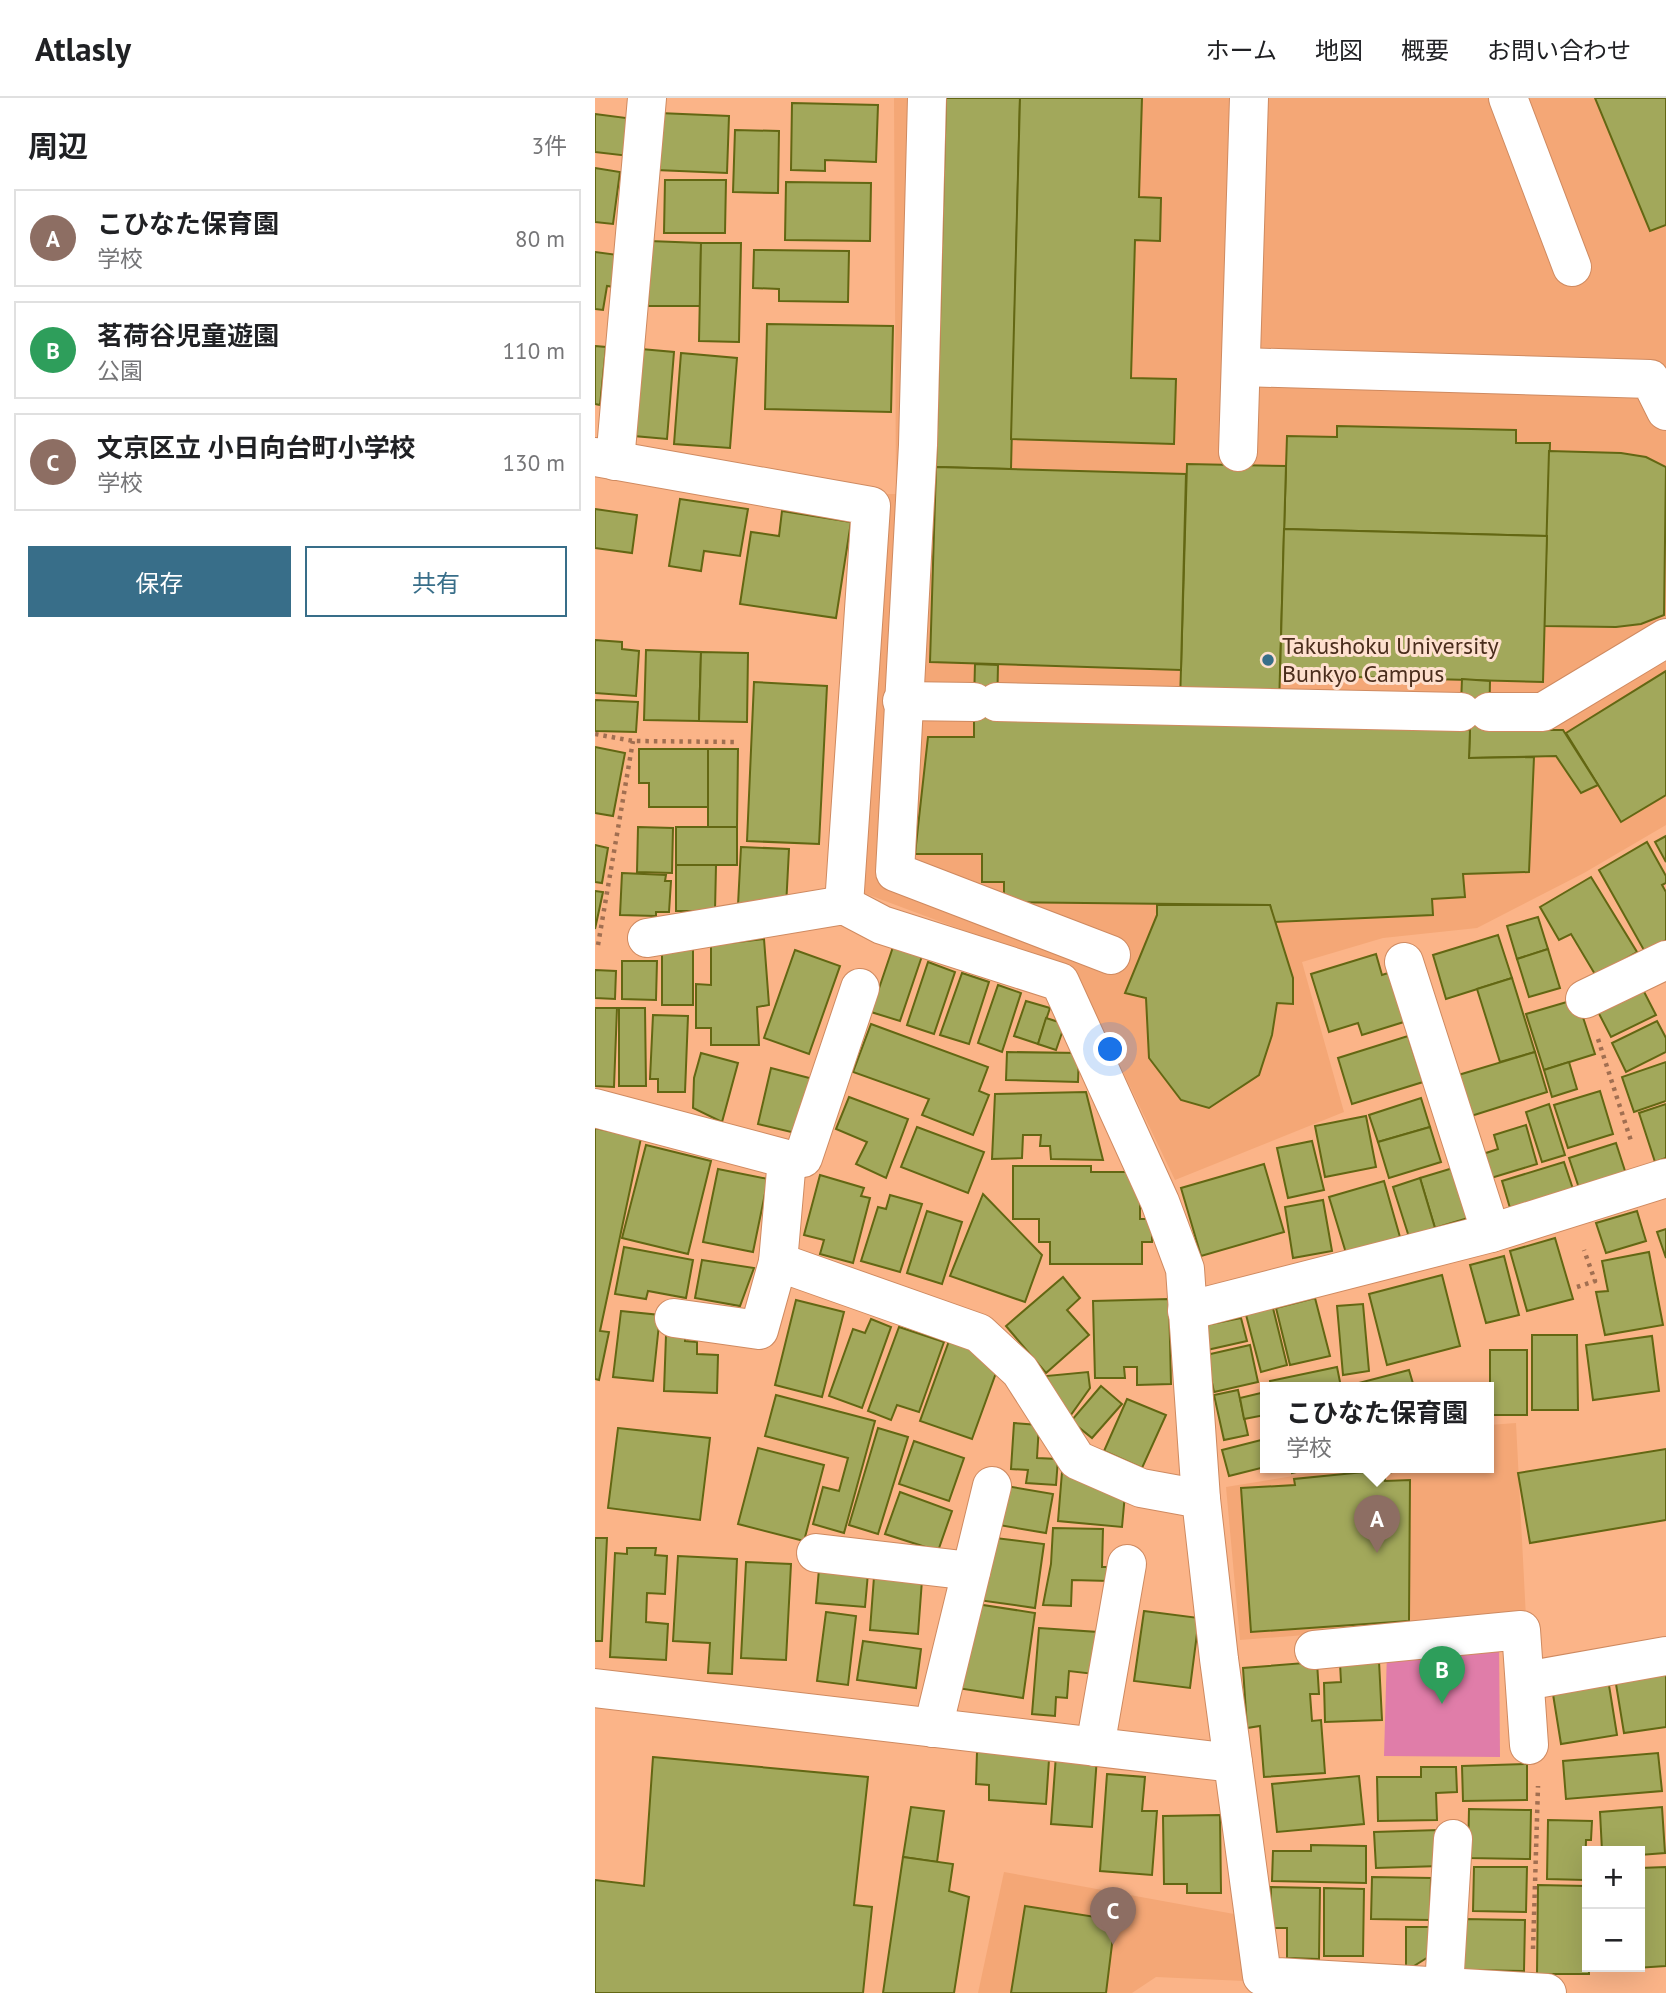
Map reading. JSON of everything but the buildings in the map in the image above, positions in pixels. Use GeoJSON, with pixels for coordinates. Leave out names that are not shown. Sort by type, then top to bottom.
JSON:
{"type":"FeatureCollection","features":[{"type":"Feature","properties":{"kind":"street"},"geometry":{"type":"LineString","coordinates":[[647,98],[605,459],[871,506],[844,905]]}},
{"type":"Feature","properties":{"kind":"street"},"geometry":{"type":"LineString","coordinates":[[927,98],[918,445],[902,701],[895,872],[1111,955]]}},
{"type":"Feature","properties":{"kind":"street"},"geometry":{"type":"LineString","coordinates":[[1238,452],[1249,98]]}},
{"type":"Feature","properties":{"kind":"street"},"geometry":{"type":"LineString","coordinates":[[1508,98],[1572,267]]}},
{"type":"Feature","properties":{"kind":"street"},"geometry":{"type":"LineString","coordinates":[[1241,367],[1650,379],[1666,411]]}},
{"type":"Feature","properties":{"kind":"street"},"geometry":{"type":"LineString","coordinates":[[902,701],[1543,712],[1666,638]]}},
{"type":"Feature","properties":{"kind":"street"},"geometry":{"type":"LineString","coordinates":[[647,938],[844,905],[882,925],[1060,982],[1160,1202],[1185,1269],[1201,1499],[1262,1976],[1304,1986],[1444,1987],[1539,1993]]}},
{"type":"Feature","properties":{"kind":"street"},"geometry":{"type":"LineString","coordinates":[[1585,999],[1666,960]]}},
{"type":"Feature","properties":{"kind":"street"},"geometry":{"type":"LineString","coordinates":[[1405,962],[1491,1233]]}},
{"type":"Feature","properties":{"kind":"street"},"geometry":{"type":"LineString","coordinates":[[595,1108],[787,1159],[803,1158],[860,988]]}},
{"type":"Feature","properties":{"kind":"street"},"geometry":{"type":"LineString","coordinates":[[674,1318],[758,1330],[778,1262],[787,1159]]}},
{"type":"Feature","properties":{"kind":"street"},"geometry":{"type":"LineString","coordinates":[[1188,1311],[1491,1233],[1666,1178]]}},
{"type":"Feature","properties":{"kind":"street"},"geometry":{"type":"LineString","coordinates":[[778,1262],[979,1333],[1020,1371],[1077,1460],[1141,1488],[1201,1499]]}},
{"type":"Feature","properties":{"kind":"street"},"geometry":{"type":"LineString","coordinates":[[933,1727],[992,1486]]}},
{"type":"Feature","properties":{"kind":"street"},"geometry":{"type":"LineString","coordinates":[[816,1553],[971,1571]]}},
{"type":"Feature","properties":{"kind":"street"},"geometry":{"type":"LineString","coordinates":[[1095,1747],[1127,1564]]}},
{"type":"Feature","properties":{"kind":"street"},"geometry":{"type":"LineString","coordinates":[[1314,1650],[1521,1630],[1529,1745]]}},
{"type":"Feature","properties":{"kind":"street"},"geometry":{"type":"LineString","coordinates":[[1525,1681],[1666,1656]]}},
{"type":"Feature","properties":{"kind":"street"},"geometry":{"type":"LineString","coordinates":[[595,1688],[1233,1763]]}},
{"type":"Feature","properties":{"kind":"street"},"geometry":{"type":"LineString","coordinates":[[1444,1987],[1453,1839]]}},
{"type":"Feature","properties":{"kind":"path"},"geometry":{"type":"LineString","coordinates":[[595,734],[633,741],[737,742]]}},
{"type":"Feature","properties":{"kind":"path"},"geometry":{"type":"LineString","coordinates":[[598,945],[633,741]]}},
{"type":"Feature","properties":{"kind":"path"},"geometry":{"type":"LineString","coordinates":[[1585,999],[1631,1141]]}},
{"type":"Feature","properties":{"kind":"path"},"geometry":{"type":"LineString","coordinates":[[1577,1287],[1594,1281],[1583,1247]]}},
{"type":"Feature","properties":{"kind":"path"},"geometry":{"type":"LineString","coordinates":[[1529,1745],[1539,1751],[1539,1993]]}},
{"type":"Feature","properties":{"kind":"shaded area","name":"Takushoku University Bunkyo Campus"},"geometry":{"type":"Polygon","coordinates":[[[894,98],[1666,98],[1666,825],[1584,873],[1477,928],[1383,938],[1302,962],[1344,1112],[1175,1180],[1075,972],[853,889],[884,494],[896,494],[894,98]]]}},
{"type":"Feature","properties":{"kind":"shaded area"},"geometry":{"type":"Polygon","coordinates":[[[1516,1423],[1526,1618],[1240,1640],[1226,1487],[1312,1473],[1494,1473],[1494,1425],[1516,1423]]]}},
{"type":"Feature","properties":{"kind":"shaded area"},"geometry":{"type":"Polygon","coordinates":[[[1499,1639],[1500,1757],[1384,1756],[1387,1651],[1499,1639]]]}},
{"type":"Feature","properties":{"kind":"shaded area"},"geometry":{"type":"Polygon","coordinates":[[[1004,1872],[1234,1914],[1244,1981],[1156,1977],[1132,1993],[978,1993],[1004,1872]]]}},
{"type":"Feature","properties":{"kind":"place","name":"Takushoku University Bunkyo Campus"},"geometry":{"type":"Point","coordinates":[1268,660]}},
{"type":"Feature","properties":{"kind":"place","name":"こひなた保育園"},"geometry":{"type":"Point","coordinates":[1377,1553]}},
{"type":"Feature","properties":{"kind":"place","name":"茗荷谷児童遊園"},"geometry":{"type":"Point","coordinates":[1442,1704]}},
{"type":"Feature","properties":{"kind":"place","name":"文京区立 小日向台町小学校"},"geometry":{"type":"Point","coordinates":[1113,1945]}}]}
